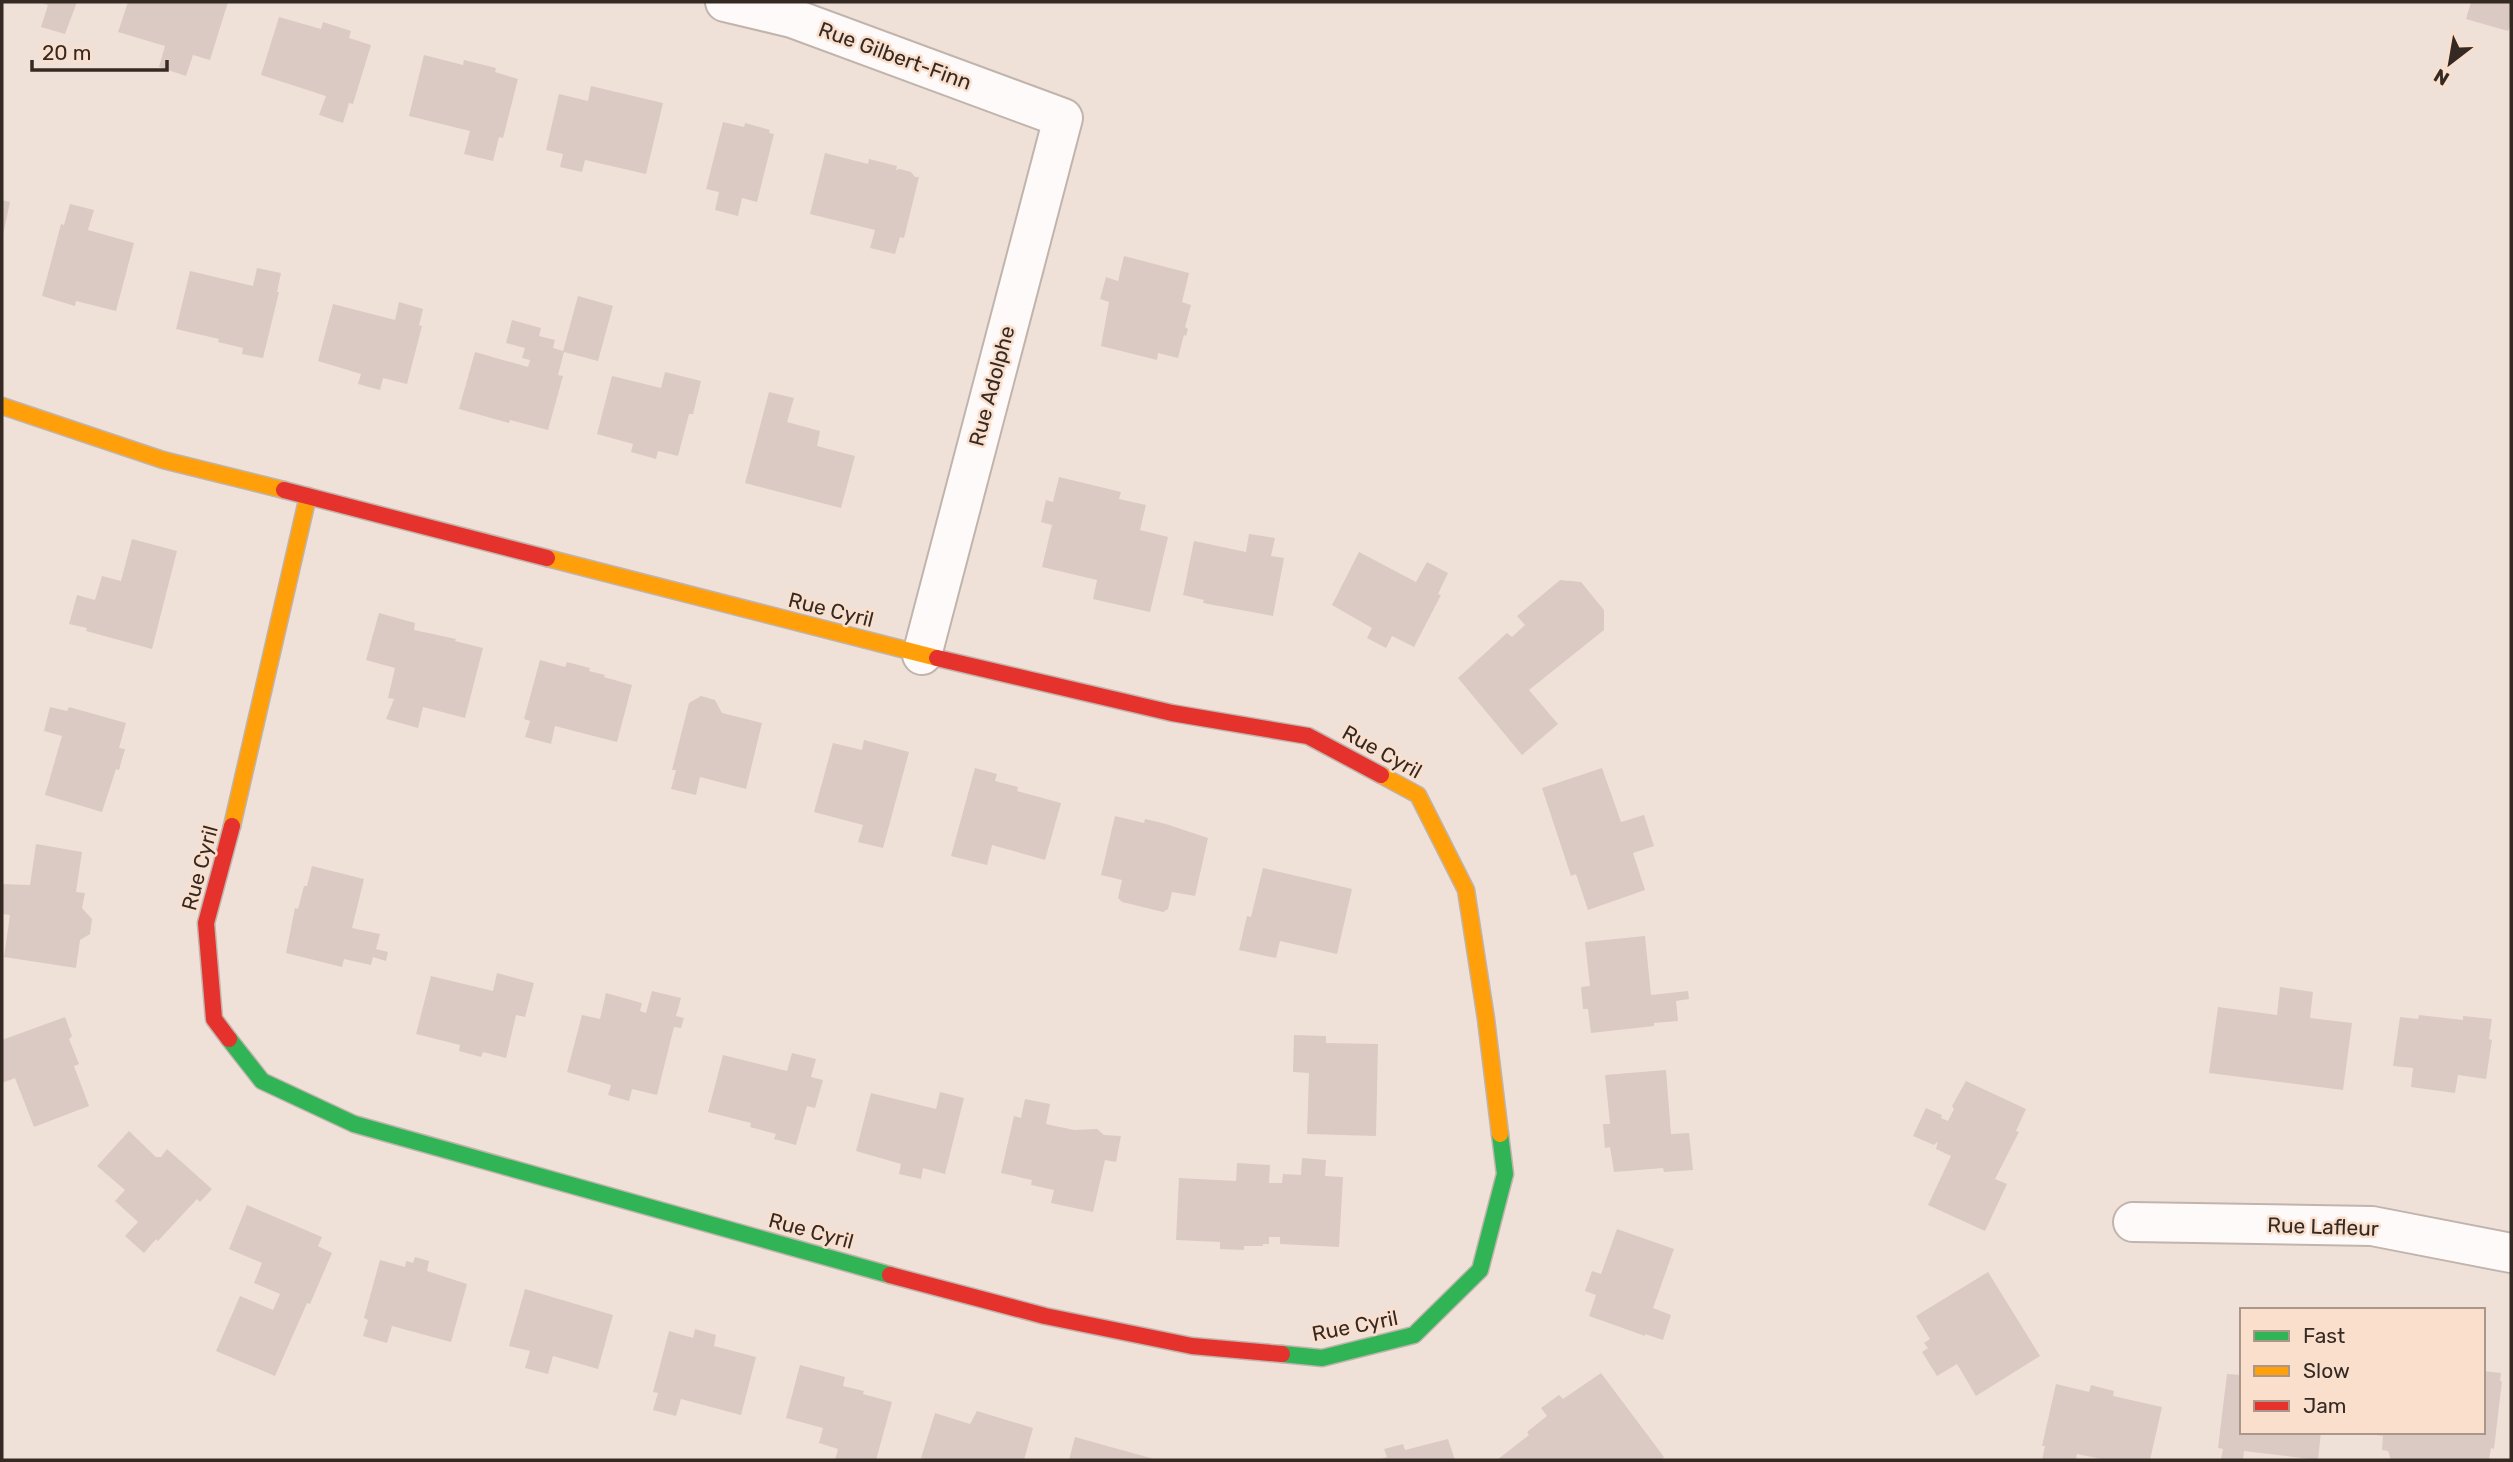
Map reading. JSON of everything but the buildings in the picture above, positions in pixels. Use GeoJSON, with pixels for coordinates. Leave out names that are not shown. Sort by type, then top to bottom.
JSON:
{"type":"FeatureCollection","features":[{"type":"Feature","properties":{"kind":"street","name":"Rue Gilbert-Finn"},"geometry":{"type":"LineString","coordinates":[[725,2],[792,18],[1063,118]]}},
{"type":"Feature","properties":{"kind":"street","name":"Rue Adolphe"},"geometry":{"type":"LineString","coordinates":[[922,655],[1063,118]]}},
{"type":"Feature","properties":{"kind":"street","name":"Rue Cyril"},"geometry":{"type":"LineString","coordinates":[[2,406],[163,460],[309,496],[922,655],[1172,713],[1308,736],[1418,795],[1466,890],[1486,1019],[1505,1174],[1480,1270],[1414,1335],[1322,1358],[1192,1346],[1045,1316],[769,1242],[354,1124],[262,1081],[214,1019],[206,923],[238,805],[309,496]]}},
{"type":"Feature","properties":{"kind":"street","name":"Rue Lafleur"},"geometry":{"type":"LineString","coordinates":[[2133,1222],[2372,1226],[2511,1253]]}},
{"type":"Feature","properties":{"kind":"traffic: fast"},"geometry":{"type":"LineString","coordinates":[[229,1039],[262,1081],[354,1124],[890,1275]]}},
{"type":"Feature","properties":{"kind":"traffic: fast"},"geometry":{"type":"LineString","coordinates":[[1282,1354],[1322,1358],[1414,1335],[1480,1270],[1505,1174],[1500,1134]]}},
{"type":"Feature","properties":{"kind":"traffic: slow"},"geometry":{"type":"LineString","coordinates":[[2,406],[163,460],[284,490]]}},
{"type":"Feature","properties":{"kind":"traffic: slow"},"geometry":{"type":"LineString","coordinates":[[232,826],[308,496]]}},
{"type":"Feature","properties":{"kind":"traffic: slow"},"geometry":{"type":"LineString","coordinates":[[547,558],[937,658]]}},
{"type":"Feature","properties":{"kind":"traffic: slow"},"geometry":{"type":"LineString","coordinates":[[1381,775],[1418,795],[1466,890],[1500,1134]]}},
{"type":"Feature","properties":{"kind":"traffic: jam"},"geometry":{"type":"LineString","coordinates":[[284,490],[547,558]]}},
{"type":"Feature","properties":{"kind":"traffic: jam"},"geometry":{"type":"LineString","coordinates":[[937,658],[1172,713],[1308,736],[1381,775]]}},
{"type":"Feature","properties":{"kind":"traffic: jam"},"geometry":{"type":"LineString","coordinates":[[229,1039],[214,1019],[206,923],[232,826]]}},
{"type":"Feature","properties":{"kind":"traffic: jam"},"geometry":{"type":"LineString","coordinates":[[890,1275],[1045,1316],[1192,1346],[1282,1354]]}}]}
